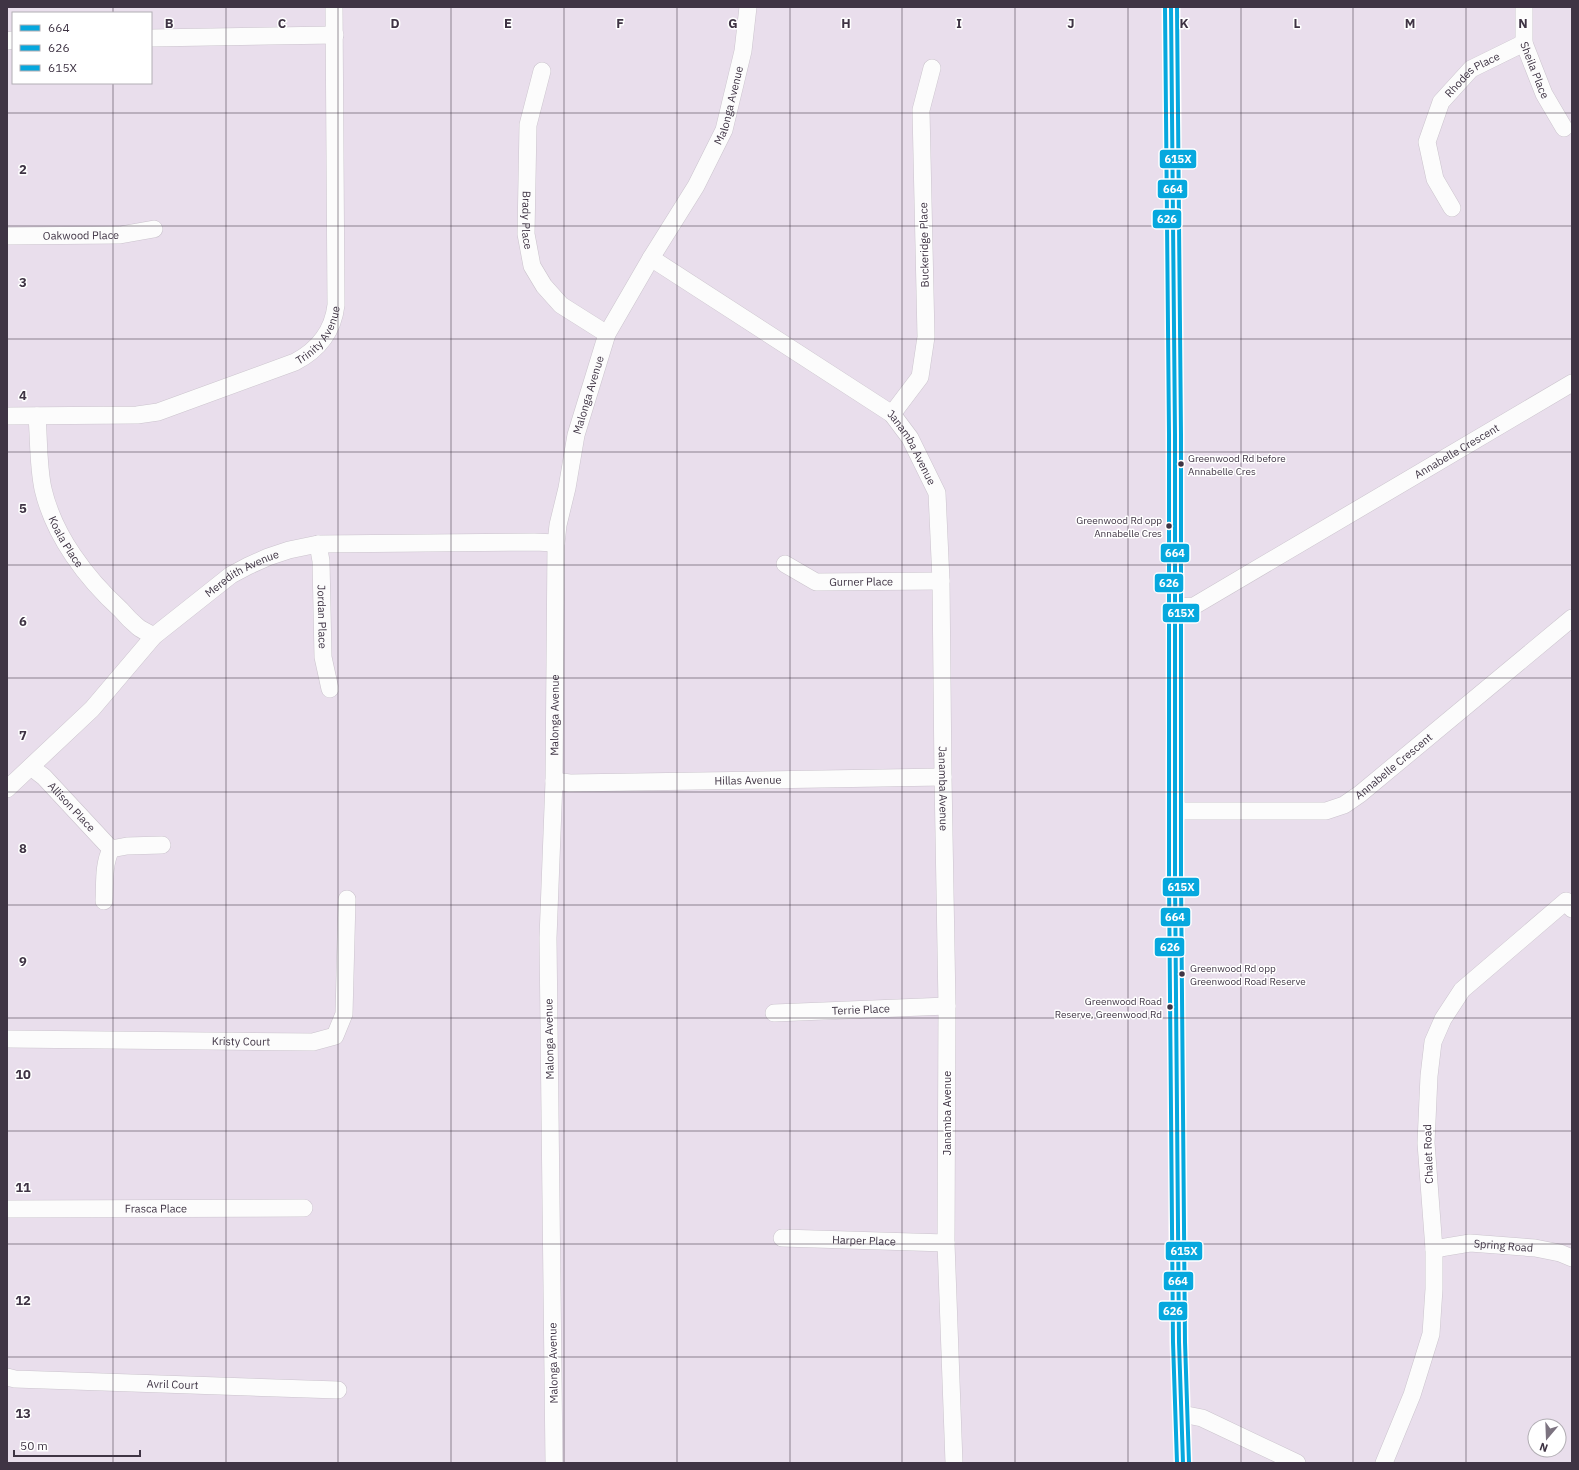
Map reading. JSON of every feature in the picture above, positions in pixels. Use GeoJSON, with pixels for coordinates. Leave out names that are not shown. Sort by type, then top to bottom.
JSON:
{"type":"FeatureCollection","features":[{"type":"Feature","properties":{"kind":"street","name":"Trinity Avenue"},"geometry":{"type":"LineString","coordinates":[[7,416],[137,415],[158,412],[295,362],[308,355],[319,344],[328,332],[334,317],[336,305],[334,7]]}},
{"type":"Feature","properties":{"kind":"street","name":"Malonga Avenue"},"geometry":{"type":"LineString","coordinates":[[554,1463],[548,938],[554,781],[556,543],[558,525],[567,488],[576,435],[607,334],[651,258],[696,186],[724,130],[744,51],[748,7]]}},
{"type":"Feature","properties":{"kind":"street"},"geometry":{"type":"LineString","coordinates":[[1171,7],[1175,434],[1174,607],[1179,1326],[1183,1463],[1175,1463]]}},
{"type":"Feature","properties":{"kind":"street","name":"Sheila Place"},"geometry":{"type":"LineString","coordinates":[[1524,7],[1524,43],[1544,94],[1564,128]]}},
{"type":"Feature","properties":{"kind":"street"},"geometry":{"type":"LineString","coordinates":[[152,38],[334,35]]}},
{"type":"Feature","properties":{"kind":"street","name":"Rhodes Place"},"geometry":{"type":"LineString","coordinates":[[1452,208],[1435,179],[1427,142],[1441,102],[1471,69],[1524,43]]}},
{"type":"Feature","properties":{"kind":"street","name":"Buckeridge Place"},"geometry":{"type":"LineString","coordinates":[[892,414],[920,377],[926,337],[921,110],[932,68]]}},
{"type":"Feature","properties":{"kind":"street","name":"Brady Place"},"geometry":{"type":"LineString","coordinates":[[542,71],[528,125],[526,234],[532,266],[544,286],[561,305],[607,334]]}},
{"type":"Feature","properties":{"kind":"street","name":"Oakwood Place"},"geometry":{"type":"LineString","coordinates":[[7,236],[120,235],[154,229]]}},
{"type":"Feature","properties":{"kind":"street","name":"Janamba Avenue"},"geometry":{"type":"LineString","coordinates":[[651,258],[892,414],[910,438],[937,493],[941,581],[943,777],[948,1006],[946,1243],[954,1463]]}},
{"type":"Feature","properties":{"kind":"street","name":"Annabelle Crescent"},"geometry":{"type":"LineString","coordinates":[[1174,607],[1194,606],[1572,383]]}},
{"type":"Feature","properties":{"kind":"street","name":"Koala Place"},"geometry":{"type":"LineString","coordinates":[[37,416],[39,468],[50,513],[61,536],[81,566],[109,599],[138,627],[154,636]]}},
{"type":"Feature","properties":{"kind":"street","name":"Meredith Avenue"},"geometry":{"type":"LineString","coordinates":[[7,788],[92,709],[154,636],[231,575],[248,566],[290,550],[318,544],[556,543]]}},
{"type":"Feature","properties":{"kind":"street","name":"Jordan Place"},"geometry":{"type":"LineString","coordinates":[[318,544],[321,561],[322,657],[330,689]]}},
{"type":"Feature","properties":{"kind":"street","name":"Gurner Place"},"geometry":{"type":"LineString","coordinates":[[785,564],[816,582],[941,581]]}},
{"type":"Feature","properties":{"kind":"street","name":"Annabelle Crescent"},"geometry":{"type":"LineString","coordinates":[[1176,811],[1326,811],[1344,805],[1387,772],[1572,618]]}},
{"type":"Feature","properties":{"kind":"street","name":"Allison Place"},"geometry":{"type":"LineString","coordinates":[[31,767],[44,777],[111,849]]}},
{"type":"Feature","properties":{"kind":"street","name":"Hillas Avenue"},"geometry":{"type":"LineString","coordinates":[[554,781],[570,783],[943,777]]}},
{"type":"Feature","properties":{"kind":"street"},"geometry":{"type":"LineString","coordinates":[[104,901],[105,866],[107,856],[111,849],[128,846],[162,844]]}},
{"type":"Feature","properties":{"kind":"street","name":"Kristy Court"},"geometry":{"type":"LineString","coordinates":[[7,1039],[313,1042],[335,1036],[344,1014],[347,899]]}},
{"type":"Feature","properties":{"kind":"street","name":"Chalet Road"},"geometry":{"type":"LineString","coordinates":[[1384,1463],[1412,1395],[1431,1334],[1434,1290],[1434,1249],[1426,1143],[1429,1076],[1433,1042],[1443,1019],[1462,990],[1566,901],[1572,909]]}},
{"type":"Feature","properties":{"kind":"street","name":"Terrie Place"},"geometry":{"type":"LineString","coordinates":[[774,1013],[948,1006]]}},
{"type":"Feature","properties":{"kind":"street","name":"Frasca Place"},"geometry":{"type":"LineString","coordinates":[[7,1209],[304,1208]]}},
{"type":"Feature","properties":{"kind":"street","name":"Harper Place"},"geometry":{"type":"LineString","coordinates":[[782,1238],[946,1243]]}},
{"type":"Feature","properties":{"kind":"street","name":"Spring Road"},"geometry":{"type":"LineString","coordinates":[[1434,1249],[1470,1243],[1535,1248],[1560,1253],[1572,1258]]}},
{"type":"Feature","properties":{"kind":"street","name":"Avril Court"},"geometry":{"type":"LineString","coordinates":[[7,1377],[338,1390]]}},
{"type":"Feature","properties":{"kind":"street"},"geometry":{"type":"LineString","coordinates":[[1182,1414],[1202,1418],[1297,1463]]}},
{"type":"Feature","properties":{"kind":"shaded area"},"geometry":{"type":"Polygon","coordinates":[[[7,7],[1572,7],[1572,1463],[7,1463],[7,7]]]}},
{"type":"Feature","properties":{"kind":"transit line","name":"626"},"geometry":{"type":"LineString","coordinates":[[1165,7],[1169,434],[1169,879],[1173,1342],[1177,1463]]}},
{"type":"Feature","properties":{"kind":"transit line","name":"664"},"geometry":{"type":"LineString","coordinates":[[1171,7],[1175,434],[1175,879],[1179,1342],[1183,1463]]}},
{"type":"Feature","properties":{"kind":"transit line","name":"615X"},"geometry":{"type":"LineString","coordinates":[[1177,7],[1181,434],[1181,879],[1185,1342],[1189,1463]]}},
{"type":"Feature","properties":{"kind":"place","name":"Greenwood Rd before Annabelle Cres"},"geometry":{"type":"Point","coordinates":[1181,464]}},
{"type":"Feature","properties":{"kind":"place","name":"Greenwood Rd opp Annabelle Cres"},"geometry":{"type":"Point","coordinates":[1169,526]}},
{"type":"Feature","properties":{"kind":"place","name":"Greenwood Rd opp Greenwood Road Reserve"},"geometry":{"type":"Point","coordinates":[1182,974]}},
{"type":"Feature","properties":{"kind":"place","name":"Greenwood Road Reserve, Greenwood Rd"},"geometry":{"type":"Point","coordinates":[1170,1007]}}]}
